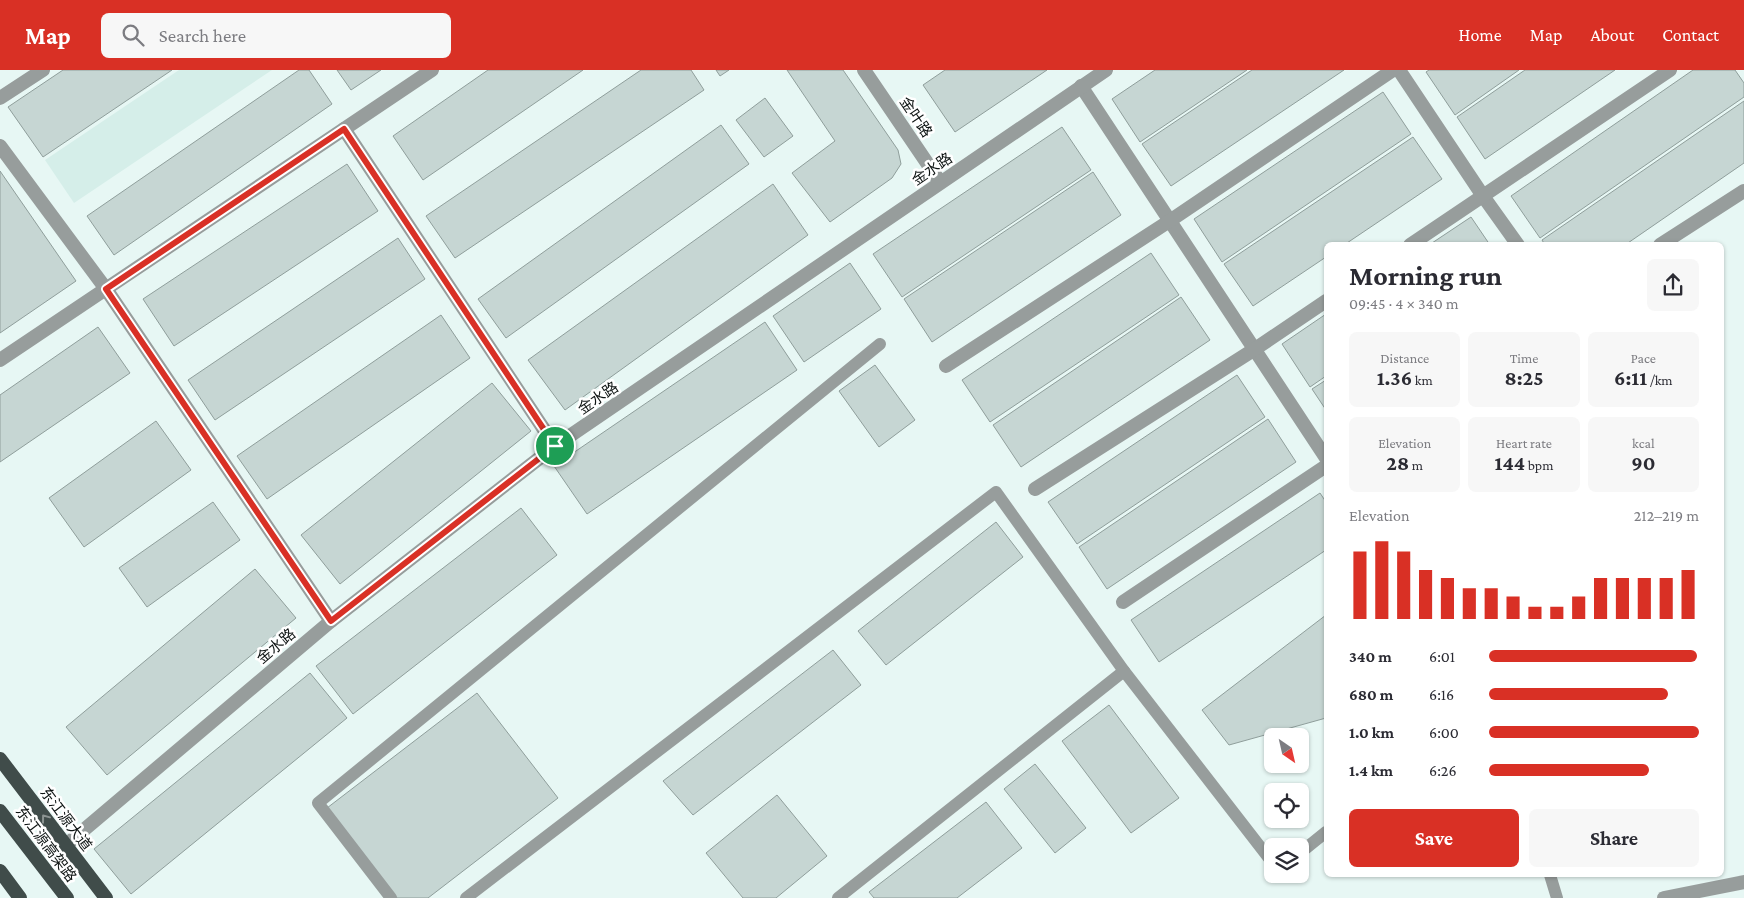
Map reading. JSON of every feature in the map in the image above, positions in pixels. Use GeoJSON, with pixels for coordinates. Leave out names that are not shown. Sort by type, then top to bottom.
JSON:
{"type":"FeatureCollection","features":[{"type":"Feature","properties":{"kind":"highway","name":"东江源大道"},"geometry":{"type":"LineString","coordinates":[[0,759],[106,898]]}},
{"type":"Feature","properties":{"kind":"highway","name":"东江源高架路"},"geometry":{"type":"LineString","coordinates":[[0,810],[67,898]]}},
{"type":"Feature","properties":{"kind":"highway"},"geometry":{"type":"LineString","coordinates":[[0,871],[20,898]]}},
{"type":"Feature","properties":{"kind":"street"},"geometry":{"type":"LineString","coordinates":[[0,98],[43,70]]}},
{"type":"Feature","properties":{"kind":"street"},"geometry":{"type":"LineString","coordinates":[[0,360],[432,70]]}},
{"type":"Feature","properties":{"kind":"street","name":"金叶路"},"geometry":{"type":"LineString","coordinates":[[864,70],[940,182]]}},
{"type":"Feature","properties":{"kind":"street","name":"金水路"},"geometry":{"type":"LineString","coordinates":[[66,845],[331,621],[555,446],[1106,70]]}},
{"type":"Feature","properties":{"kind":"street"},"geometry":{"type":"LineString","coordinates":[[946,366],[1171,220],[1393,70]]}},
{"type":"Feature","properties":{"kind":"street"},"geometry":{"type":"LineString","coordinates":[[1399,70],[1516,242]]}},
{"type":"Feature","properties":{"kind":"street"},"geometry":{"type":"LineString","coordinates":[[1414,242],[1670,70]]}},
{"type":"Feature","properties":{"kind":"street"},"geometry":{"type":"LineString","coordinates":[[1082,86],[1324,455]]}},
{"type":"Feature","properties":{"kind":"street"},"geometry":{"type":"LineString","coordinates":[[344,129],[555,446]]}},
{"type":"Feature","properties":{"kind":"street"},"geometry":{"type":"LineString","coordinates":[[0,146],[106,289],[331,621]]}},
{"type":"Feature","properties":{"kind":"street"},"geometry":{"type":"LineString","coordinates":[[1665,242],[1744,191]]}},
{"type":"Feature","properties":{"kind":"street"},"geometry":{"type":"LineString","coordinates":[[1035,489],[1324,302]]}},
{"type":"Feature","properties":{"kind":"street"},"geometry":{"type":"LineString","coordinates":[[1123,602],[1324,467]]}},
{"type":"Feature","properties":{"kind":"street"},"geometry":{"type":"LineString","coordinates":[[1664,898],[1744,882]]}},
{"type":"Feature","properties":{"kind":"lane"},"geometry":{"type":"LineString","coordinates":[[391,898],[318,803],[880,344]]}},
{"type":"Feature","properties":{"kind":"lane"},"geometry":{"type":"LineString","coordinates":[[466,898],[996,492],[1124,671],[1264,852]]}},
{"type":"Feature","properties":{"kind":"lane"},"geometry":{"type":"LineString","coordinates":[[838,898],[1124,671]]}},
{"type":"Feature","properties":{"kind":"lane"},"geometry":{"type":"LineString","coordinates":[[1309,845],[1324,834]]}},
{"type":"Feature","properties":{"kind":"lane"},"geometry":{"type":"LineString","coordinates":[[1551,877],[1557,898]]}},
{"type":"Feature","properties":{"kind":"shaded area"},"geometry":{"type":"Polygon","coordinates":[[[179,70],[272,70],[74,203],[45,160],[179,70]]]}},
{"type":"Feature","properties":{"kind":"building"},"geometry":{"type":"Polygon","coordinates":[[[63,70],[172,70],[43,157],[8,107],[63,70]]]}},
{"type":"Feature","properties":{"kind":"building"},"geometry":{"type":"Polygon","coordinates":[[[299,70],[309,70],[332,104],[114,255],[87,216],[299,70]]]}},
{"type":"Feature","properties":{"kind":"building"},"geometry":{"type":"Polygon","coordinates":[[[337,70],[381,70],[351,90],[337,70]]]}},
{"type":"Feature","properties":{"kind":"building"},"geometry":{"type":"Polygon","coordinates":[[[488,70],[583,70],[423,180],[393,136],[488,70]]]}},
{"type":"Feature","properties":{"kind":"building"},"geometry":{"type":"Polygon","coordinates":[[[641,70],[691,70],[704,90],[455,258],[426,216],[641,70]]]}},
{"type":"Feature","properties":{"kind":"building"},"geometry":{"type":"Polygon","coordinates":[[[716,70],[729,70],[720,76],[716,70]]]}},
{"type":"Feature","properties":{"kind":"building"},"geometry":{"type":"Polygon","coordinates":[[[787,70],[843,70],[898,150],[901,164],[892,178],[830,222],[792,173],[835,141],[787,70]]]}},
{"type":"Feature","properties":{"kind":"building"},"geometry":{"type":"Polygon","coordinates":[[[945,70],[1047,70],[955,132],[923,85],[945,70]]]}},
{"type":"Feature","properties":{"kind":"building"},"geometry":{"type":"Polygon","coordinates":[[[1155,70],[1247,70],[1140,142],[1112,99],[1155,70]]]}},
{"type":"Feature","properties":{"kind":"building"},"geometry":{"type":"Polygon","coordinates":[[[1252,70],[1344,70],[1171,186],[1142,144],[1252,70]]]}},
{"type":"Feature","properties":{"kind":"building"},"geometry":{"type":"Polygon","coordinates":[[[1429,70],[1519,70],[1455,115],[1426,72],[1429,70]]]}},
{"type":"Feature","properties":{"kind":"building"},"geometry":{"type":"Polygon","coordinates":[[[1525,70],[1615,70],[1485,159],[1457,117],[1525,70]]]}},
{"type":"Feature","properties":{"kind":"building"},"geometry":{"type":"Polygon","coordinates":[[[1693,70],[1735,70],[1744,83],[1744,97],[1540,238],[1511,196],[1693,70]]]}},
{"type":"Feature","properties":{"kind":"building"},"geometry":{"type":"Polygon","coordinates":[[[1383,92],[1411,134],[1222,262],[1194,219],[1383,92]]]}},
{"type":"Feature","properties":{"kind":"building"},"geometry":{"type":"Polygon","coordinates":[[[765,98],[793,136],[764,157],[736,120],[765,98]]]}},
{"type":"Feature","properties":{"kind":"building"},"geometry":{"type":"Polygon","coordinates":[[[1744,101],[1744,163],[1629,242],[1543,242],[1542,240],[1744,101]]]}},
{"type":"Feature","properties":{"kind":"building"},"geometry":{"type":"Polygon","coordinates":[[[721,125],[749,164],[506,338],[478,299],[721,125]]]}},
{"type":"Feature","properties":{"kind":"building"},"geometry":{"type":"Polygon","coordinates":[[[1062,127],[1091,170],[902,297],[873,254],[1062,127]]]}},
{"type":"Feature","properties":{"kind":"building"},"geometry":{"type":"Polygon","coordinates":[[[1413,137],[1442,179],[1348,242],[1324,242],[1324,258],[1253,306],[1224,264],[1413,137]]]}},
{"type":"Feature","properties":{"kind":"building"},"geometry":{"type":"Polygon","coordinates":[[[347,164],[378,211],[174,346],[143,299],[347,164]]]}},
{"type":"Feature","properties":{"kind":"building"},"geometry":{"type":"Polygon","coordinates":[[[0,171],[76,281],[0,333],[0,171]]]}},
{"type":"Feature","properties":{"kind":"building"},"geometry":{"type":"Polygon","coordinates":[[[1093,172],[1121,215],[932,342],[904,299],[1093,172]]]}},
{"type":"Feature","properties":{"kind":"building"},"geometry":{"type":"Polygon","coordinates":[[[773,184],[808,235],[565,410],[528,360],[773,184]]]}},
{"type":"Feature","properties":{"kind":"building"},"geometry":{"type":"Polygon","coordinates":[[[1471,217],[1488,242],[1434,242],[1471,217]]]}},
{"type":"Feature","properties":{"kind":"building"},"geometry":{"type":"Polygon","coordinates":[[[398,238],[425,279],[215,420],[188,380],[398,238]]]}},
{"type":"Feature","properties":{"kind":"building"},"geometry":{"type":"Polygon","coordinates":[[[1151,253],[1179,295],[990,422],[962,380],[1151,253]]]}},
{"type":"Feature","properties":{"kind":"building"},"geometry":{"type":"Polygon","coordinates":[[[850,263],[881,309],[804,362],[773,316],[850,263]]]}},
{"type":"Feature","properties":{"kind":"building"},"geometry":{"type":"Polygon","coordinates":[[[1181,297],[1210,340],[1021,467],[993,425],[1181,297]]]}},
{"type":"Feature","properties":{"kind":"building"},"geometry":{"type":"Polygon","coordinates":[[[441,315],[470,358],[267,499],[237,456],[441,315]]]}},
{"type":"Feature","properties":{"kind":"building"},"geometry":{"type":"Polygon","coordinates":[[[1324,315],[1324,377],[1310,387],[1282,344],[1324,315]]]}},
{"type":"Feature","properties":{"kind":"building"},"geometry":{"type":"Polygon","coordinates":[[[765,322],[797,370],[587,514],[554,466],[765,322]]]}},
{"type":"Feature","properties":{"kind":"building"},"geometry":{"type":"Polygon","coordinates":[[[98,327],[130,373],[0,462],[0,395],[98,327]]]}},
{"type":"Feature","properties":{"kind":"building"},"geometry":{"type":"Polygon","coordinates":[[[875,365],[915,420],[879,447],[839,391],[875,365]]]}},
{"type":"Feature","properties":{"kind":"building"},"geometry":{"type":"Polygon","coordinates":[[[1237,375],[1265,417],[1077,544],[1048,502],[1237,375]]]}},
{"type":"Feature","properties":{"kind":"building"},"geometry":{"type":"Polygon","coordinates":[[[1324,381],[1324,407],[1312,389],[1324,381]]]}},
{"type":"Feature","properties":{"kind":"building"},"geometry":{"type":"Polygon","coordinates":[[[492,383],[531,431],[340,584],[301,535],[492,383]]]}},
{"type":"Feature","properties":{"kind":"building"},"geometry":{"type":"Polygon","coordinates":[[[1268,419],[1296,462],[1107,589],[1079,547],[1268,419]]]}},
{"type":"Feature","properties":{"kind":"building"},"geometry":{"type":"Polygon","coordinates":[[[156,421],[191,470],[84,547],[49,498],[156,421]]]}},
{"type":"Feature","properties":{"kind":"building"},"geometry":{"type":"Polygon","coordinates":[[[1320,493],[1324,499],[1324,551],[1159,662],[1131,620],[1320,493]]]}},
{"type":"Feature","properties":{"kind":"building"},"geometry":{"type":"Polygon","coordinates":[[[213,502],[240,540],[147,607],[119,568],[213,502]]]}},
{"type":"Feature","properties":{"kind":"building"},"geometry":{"type":"Polygon","coordinates":[[[521,508],[557,555],[353,714],[316,666],[521,508]]]}},
{"type":"Feature","properties":{"kind":"building"},"geometry":{"type":"Polygon","coordinates":[[[996,522],[1023,557],[886,665],[858,631],[996,522]]]}},
{"type":"Feature","properties":{"kind":"building"},"geometry":{"type":"Polygon","coordinates":[[[255,569],[296,618],[107,775],[66,727],[255,569]]]}},
{"type":"Feature","properties":{"kind":"building"},"geometry":{"type":"Polygon","coordinates":[[[1324,617],[1324,719],[1290,728],[1264,728],[1264,735],[1229,745],[1202,710],[1324,617]]]}},
{"type":"Feature","properties":{"kind":"building"},"geometry":{"type":"Polygon","coordinates":[[[833,650],[861,685],[693,815],[663,781],[833,650]]]}},
{"type":"Feature","properties":{"kind":"building"},"geometry":{"type":"Polygon","coordinates":[[[310,673],[347,718],[131,894],[94,849],[310,673]]]}},
{"type":"Feature","properties":{"kind":"building"},"geometry":{"type":"Polygon","coordinates":[[[477,693],[558,798],[428,898],[397,898],[327,808],[477,693]]]}},
{"type":"Feature","properties":{"kind":"building"},"geometry":{"type":"Polygon","coordinates":[[[1109,705],[1179,798],[1131,833],[1062,741],[1109,705]]]}},
{"type":"Feature","properties":{"kind":"building"},"geometry":{"type":"Polygon","coordinates":[[[1035,764],[1086,828],[1055,853],[1004,789],[1035,764]]]}},
{"type":"Feature","properties":{"kind":"building"},"geometry":{"type":"Polygon","coordinates":[[[777,795],[827,856],[776,898],[743,898],[706,853],[777,795]]]}},
{"type":"Feature","properties":{"kind":"building"},"geometry":{"type":"Polygon","coordinates":[[[986,802],[1022,848],[957,898],[874,898],[869,892],[986,802]]]}},
{"type":"Feature","properties":{"kind":"route"},"geometry":{"type":"LineString","coordinates":[[344,129],[555,446],[331,621],[106,289],[344,129]]}}]}
